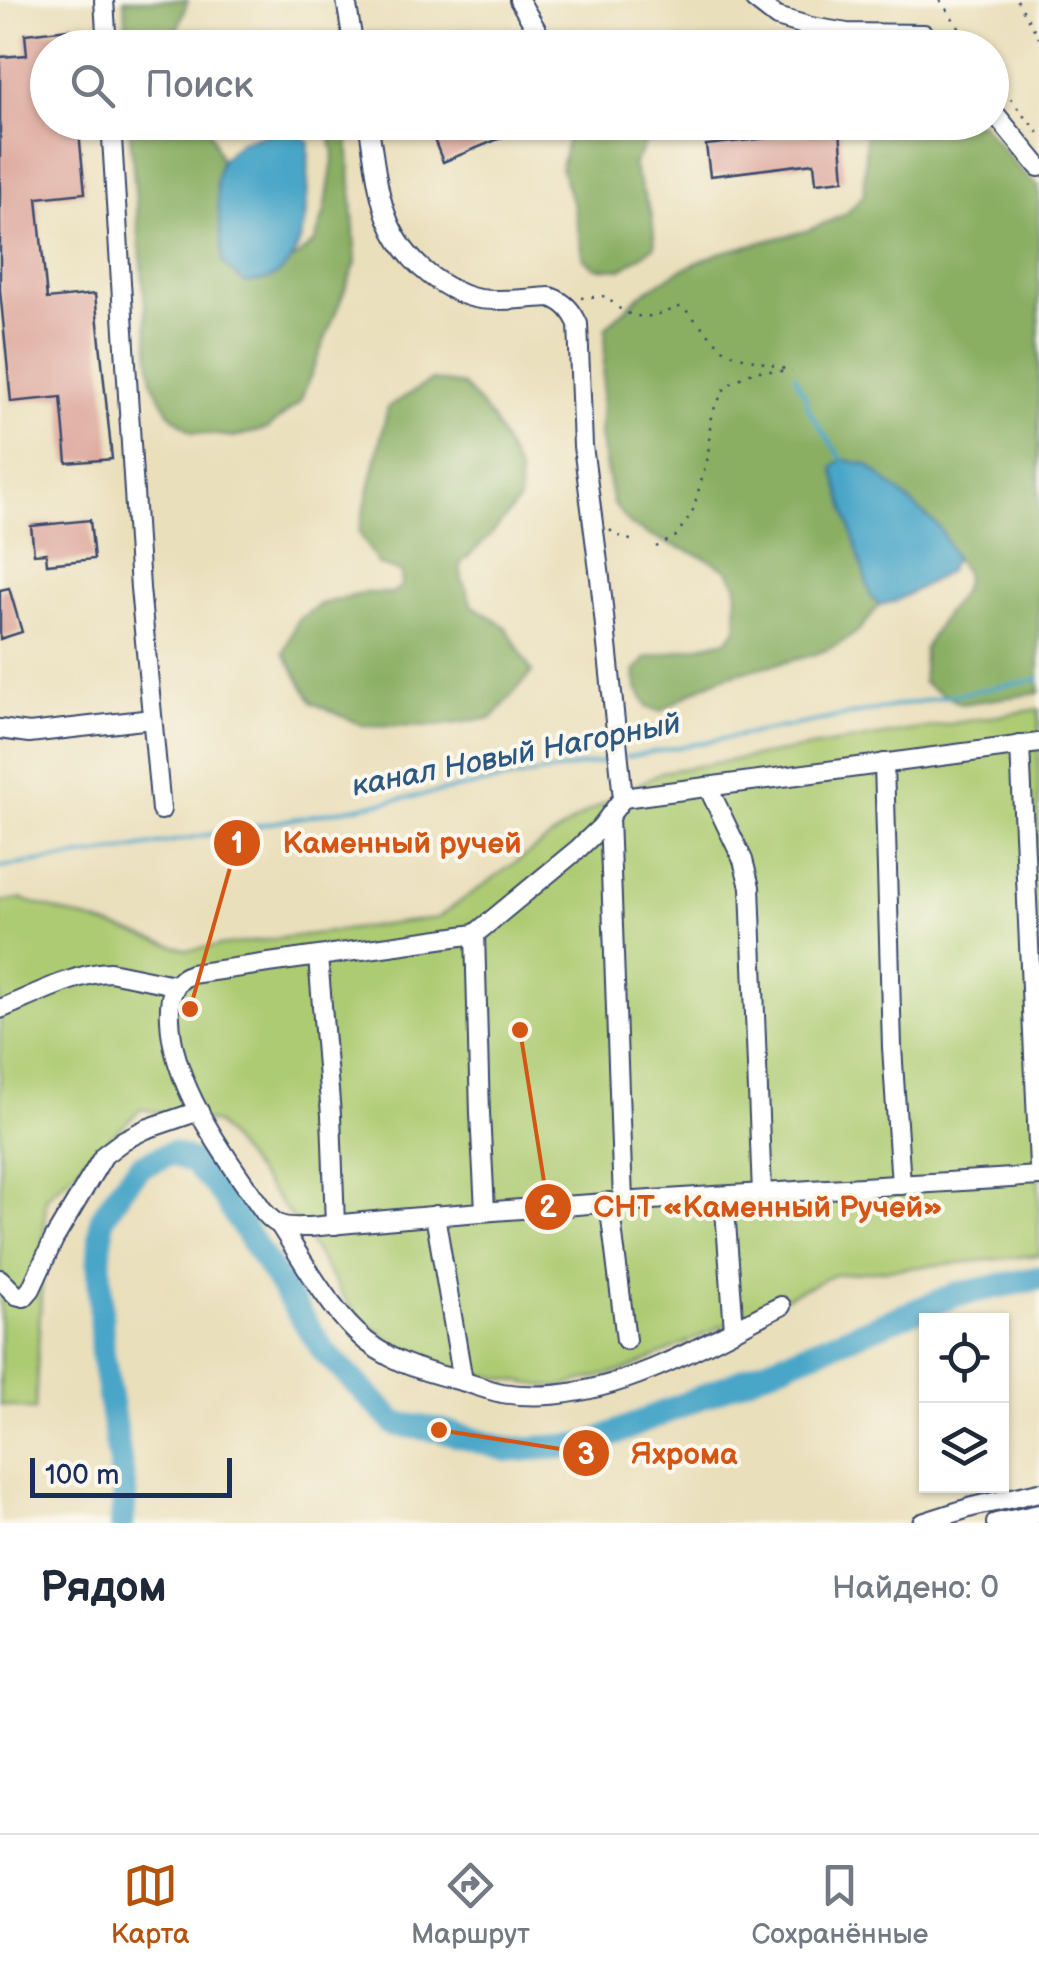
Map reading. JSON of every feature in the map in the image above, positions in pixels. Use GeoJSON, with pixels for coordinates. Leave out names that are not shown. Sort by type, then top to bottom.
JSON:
{"type":"FeatureCollection","features":[{"type":"Feature","properties":{"kind":"street"},"geometry":{"type":"LineString","coordinates":[[104,0],[105,30]]}},
{"type":"Feature","properties":{"kind":"street"},"geometry":{"type":"LineString","coordinates":[[346,0],[351,30]]}},
{"type":"Feature","properties":{"kind":"street"},"geometry":{"type":"LineString","coordinates":[[519,0],[536,30]]}},
{"type":"Feature","properties":{"kind":"street"},"geometry":{"type":"LineString","coordinates":[[755,0],[777,17],[829,30]]}},
{"type":"Feature","properties":{"kind":"street"},"geometry":{"type":"LineString","coordinates":[[1009,131],[1039,167]]}},
{"type":"Feature","properties":{"kind":"street"},"geometry":{"type":"LineString","coordinates":[[112,140],[140,588],[161,810]]}},
{"type":"Feature","properties":{"kind":"street"},"geometry":{"type":"LineString","coordinates":[[371,140],[382,206],[393,235],[420,267],[450,290],[480,299],[560,300],[573,312],[578,324],[582,446],[623,798]]}},
{"type":"Feature","properties":{"kind":"street"},"geometry":{"type":"LineString","coordinates":[[0,728],[29,732],[152,718]]}},
{"type":"Feature","properties":{"kind":"street"},"geometry":{"type":"LineString","coordinates":[[1039,1166],[1030,744],[623,798],[578,849],[475,934],[191,974],[174,986],[169,1001],[170,1035],[199,1111],[264,1213],[281,1226],[1039,1176]]}},
{"type":"Feature","properties":{"kind":"street"},"geometry":{"type":"LineString","coordinates":[[884,763],[900,1185]]}},
{"type":"Feature","properties":{"kind":"street"},"geometry":{"type":"LineString","coordinates":[[708,786],[743,860],[750,887],[762,1193]]}},
{"type":"Feature","properties":{"kind":"street"},"geometry":{"type":"LineString","coordinates":[[608,816],[616,1201],[626,1340]]}},
{"type":"Feature","properties":{"kind":"street"},"geometry":{"type":"LineString","coordinates":[[475,934],[485,1210]]}},
{"type":"Feature","properties":{"kind":"street"},"geometry":{"type":"LineString","coordinates":[[318,957],[335,1224]]}},
{"type":"Feature","properties":{"kind":"street"},"geometry":{"type":"LineString","coordinates":[[0,1009],[102,972],[174,986]]}},
{"type":"Feature","properties":{"kind":"street"},"geometry":{"type":"LineString","coordinates":[[0,1279],[16,1295],[24,1297],[104,1154],[146,1129],[199,1111]]}},
{"type":"Feature","properties":{"kind":"street"},"geometry":{"type":"LineString","coordinates":[[724,1196],[734,1329]]}},
{"type":"Feature","properties":{"kind":"street"},"geometry":{"type":"LineString","coordinates":[[436,1215],[463,1381]]}},
{"type":"Feature","properties":{"kind":"street"},"geometry":{"type":"LineString","coordinates":[[281,1226],[340,1312],[373,1346],[423,1372],[501,1392],[541,1395],[598,1388],[663,1364],[781,1306]]}},
{"type":"Feature","properties":{"kind":"street"},"geometry":{"type":"LineString","coordinates":[[922,1523],[1039,1492]]}},
{"type":"Feature","properties":{"kind":"street"},"geometry":{"type":"LineString","coordinates":[[996,1523],[1039,1514]]}},
{"type":"Feature","properties":{"kind":"path"},"geometry":{"type":"LineString","coordinates":[[940,0],[961,30]]}},
{"type":"Feature","properties":{"kind":"path"},"geometry":{"type":"LineString","coordinates":[[1017,0],[1039,38]]}},
{"type":"Feature","properties":{"kind":"path"},"geometry":{"type":"LineString","coordinates":[[1009,96],[1039,133]]}},
{"type":"Feature","properties":{"kind":"path"},"geometry":{"type":"LineString","coordinates":[[560,300],[606,296],[621,313],[651,318],[682,306],[726,352],[792,372],[754,371],[726,386],[711,414],[708,457],[692,513],[675,537],[656,547]]}},
{"type":"Feature","properties":{"kind":"path"},"geometry":{"type":"LineString","coordinates":[[590,507],[614,534],[636,542]]}},
{"type":"Feature","properties":{"kind":"green space"},"geometry":{"type":"Polygon","coordinates":[[[124,0],[188,0],[178,28],[127,30],[124,0]]]}},
{"type":"Feature","properties":{"kind":"green space"},"geometry":{"type":"Polygon","coordinates":[[[131,140],[213,140],[221,160],[216,181],[269,279],[315,242],[325,211],[334,154],[331,140],[348,140],[356,262],[300,402],[267,429],[234,437],[192,432],[170,414],[152,382],[131,140]]]}},
{"type":"Feature","properties":{"kind":"green space"},"geometry":{"type":"Polygon","coordinates":[[[567,140],[647,140],[633,166],[652,216],[655,246],[622,269],[596,268],[584,259],[561,168],[567,140]]]}},
{"type":"Feature","properties":{"kind":"green space"},"geometry":{"type":"Polygon","coordinates":[[[866,140],[995,140],[1039,186],[1039,693],[961,704],[923,683],[924,649],[963,590],[966,574],[939,527],[842,459],[833,468],[871,596],[879,605],[867,621],[827,650],[727,676],[661,711],[648,708],[637,688],[635,672],[646,658],[727,640],[736,629],[737,586],[728,571],[711,560],[631,525],[613,504],[600,436],[606,327],[640,295],[680,270],[719,253],[809,230],[846,214],[864,194],[866,140]]]}},
{"type":"Feature","properties":{"kind":"green space"},"geometry":{"type":"Polygon","coordinates":[[[432,380],[463,385],[492,419],[519,473],[519,501],[460,564],[472,605],[506,627],[532,672],[492,718],[436,726],[362,725],[313,703],[284,653],[297,620],[321,604],[365,593],[392,593],[402,586],[401,572],[378,564],[359,532],[388,407],[432,380]]]}},
{"type":"Feature","properties":{"kind":"green space"},"geometry":{"type":"Polygon","coordinates":[[[1039,709],[1039,1255],[834,1275],[629,1369],[555,1388],[426,1365],[356,1316],[299,1226],[216,1123],[141,1109],[46,1198],[35,1410],[0,1405],[0,902],[21,899],[188,950],[437,918],[584,814],[661,772],[1039,709]]]}},
{"type":"Feature","properties":{"kind":"water"},"geometry":{"type":"Polygon","coordinates":[[[309,141],[305,218],[294,255],[284,269],[269,279],[245,283],[223,264],[216,180],[221,160],[240,142],[309,141]]]}},
{"type":"Feature","properties":{"kind":"water"},"geometry":{"type":"Polygon","coordinates":[[[842,459],[868,465],[939,527],[955,558],[947,572],[896,601],[879,605],[871,597],[833,468],[842,459]]]}},
{"type":"Feature","properties":{"kind":"building"},"geometry":{"type":"Polygon","coordinates":[[[30,33],[30,140],[80,140],[85,193],[37,198],[47,299],[95,294],[112,459],[67,463],[61,397],[11,402],[0,290],[0,57],[27,55],[25,34],[30,33]]]}},
{"type":"Feature","properties":{"kind":"building"},"geometry":{"type":"Polygon","coordinates":[[[434,140],[496,140],[443,162],[434,140]]]}},
{"type":"Feature","properties":{"kind":"building"},"geometry":{"type":"Polygon","coordinates":[[[751,140],[841,140],[844,180],[816,183],[814,163],[710,176],[706,145],[751,140]]]}},
{"type":"Feature","properties":{"kind":"building"},"geometry":{"type":"Polygon","coordinates":[[[90,520],[94,559],[47,564],[46,553],[34,554],[31,526],[90,520]]]}},
{"type":"Feature","properties":{"kind":"building"},"geometry":{"type":"Polygon","coordinates":[[[9,588],[22,632],[0,639],[0,590],[9,588]]]}},
{"type":"Feature","properties":{"kind":"waterway"},"geometry":{"type":"LineString","coordinates":[[795,374],[808,408],[842,459]]}},
{"type":"Feature","properties":{"kind":"waterway","name":"канал Новый Нагорный"},"geometry":{"type":"LineString","coordinates":[[626,757],[1039,679]]}},
{"type":"Feature","properties":{"kind":"waterway","name":"канал Новый Нагорный"},"geometry":{"type":"LineString","coordinates":[[0,867],[125,850],[612,760]]}},
{"type":"Feature","properties":{"kind":"waterway"},"geometry":{"type":"LineString","coordinates":[[122,1523],[125,1494],[102,1349],[102,1219],[141,1166],[171,1153],[193,1162],[217,1187],[323,1350],[396,1424],[439,1430],[509,1450],[587,1445],[955,1295],[1039,1278]]}},
{"type":"Feature","properties":{"kind":"place","name":"Каменный ручей"},"geometry":{"type":"Point","coordinates":[190,1009]}},
{"type":"Feature","properties":{"kind":"place","name":"СНТ «Каменный Ручей»"},"geometry":{"type":"Point","coordinates":[520,1030]}},
{"type":"Feature","properties":{"kind":"place","name":"Яхрома"},"geometry":{"type":"Point","coordinates":[439,1430]}}]}
